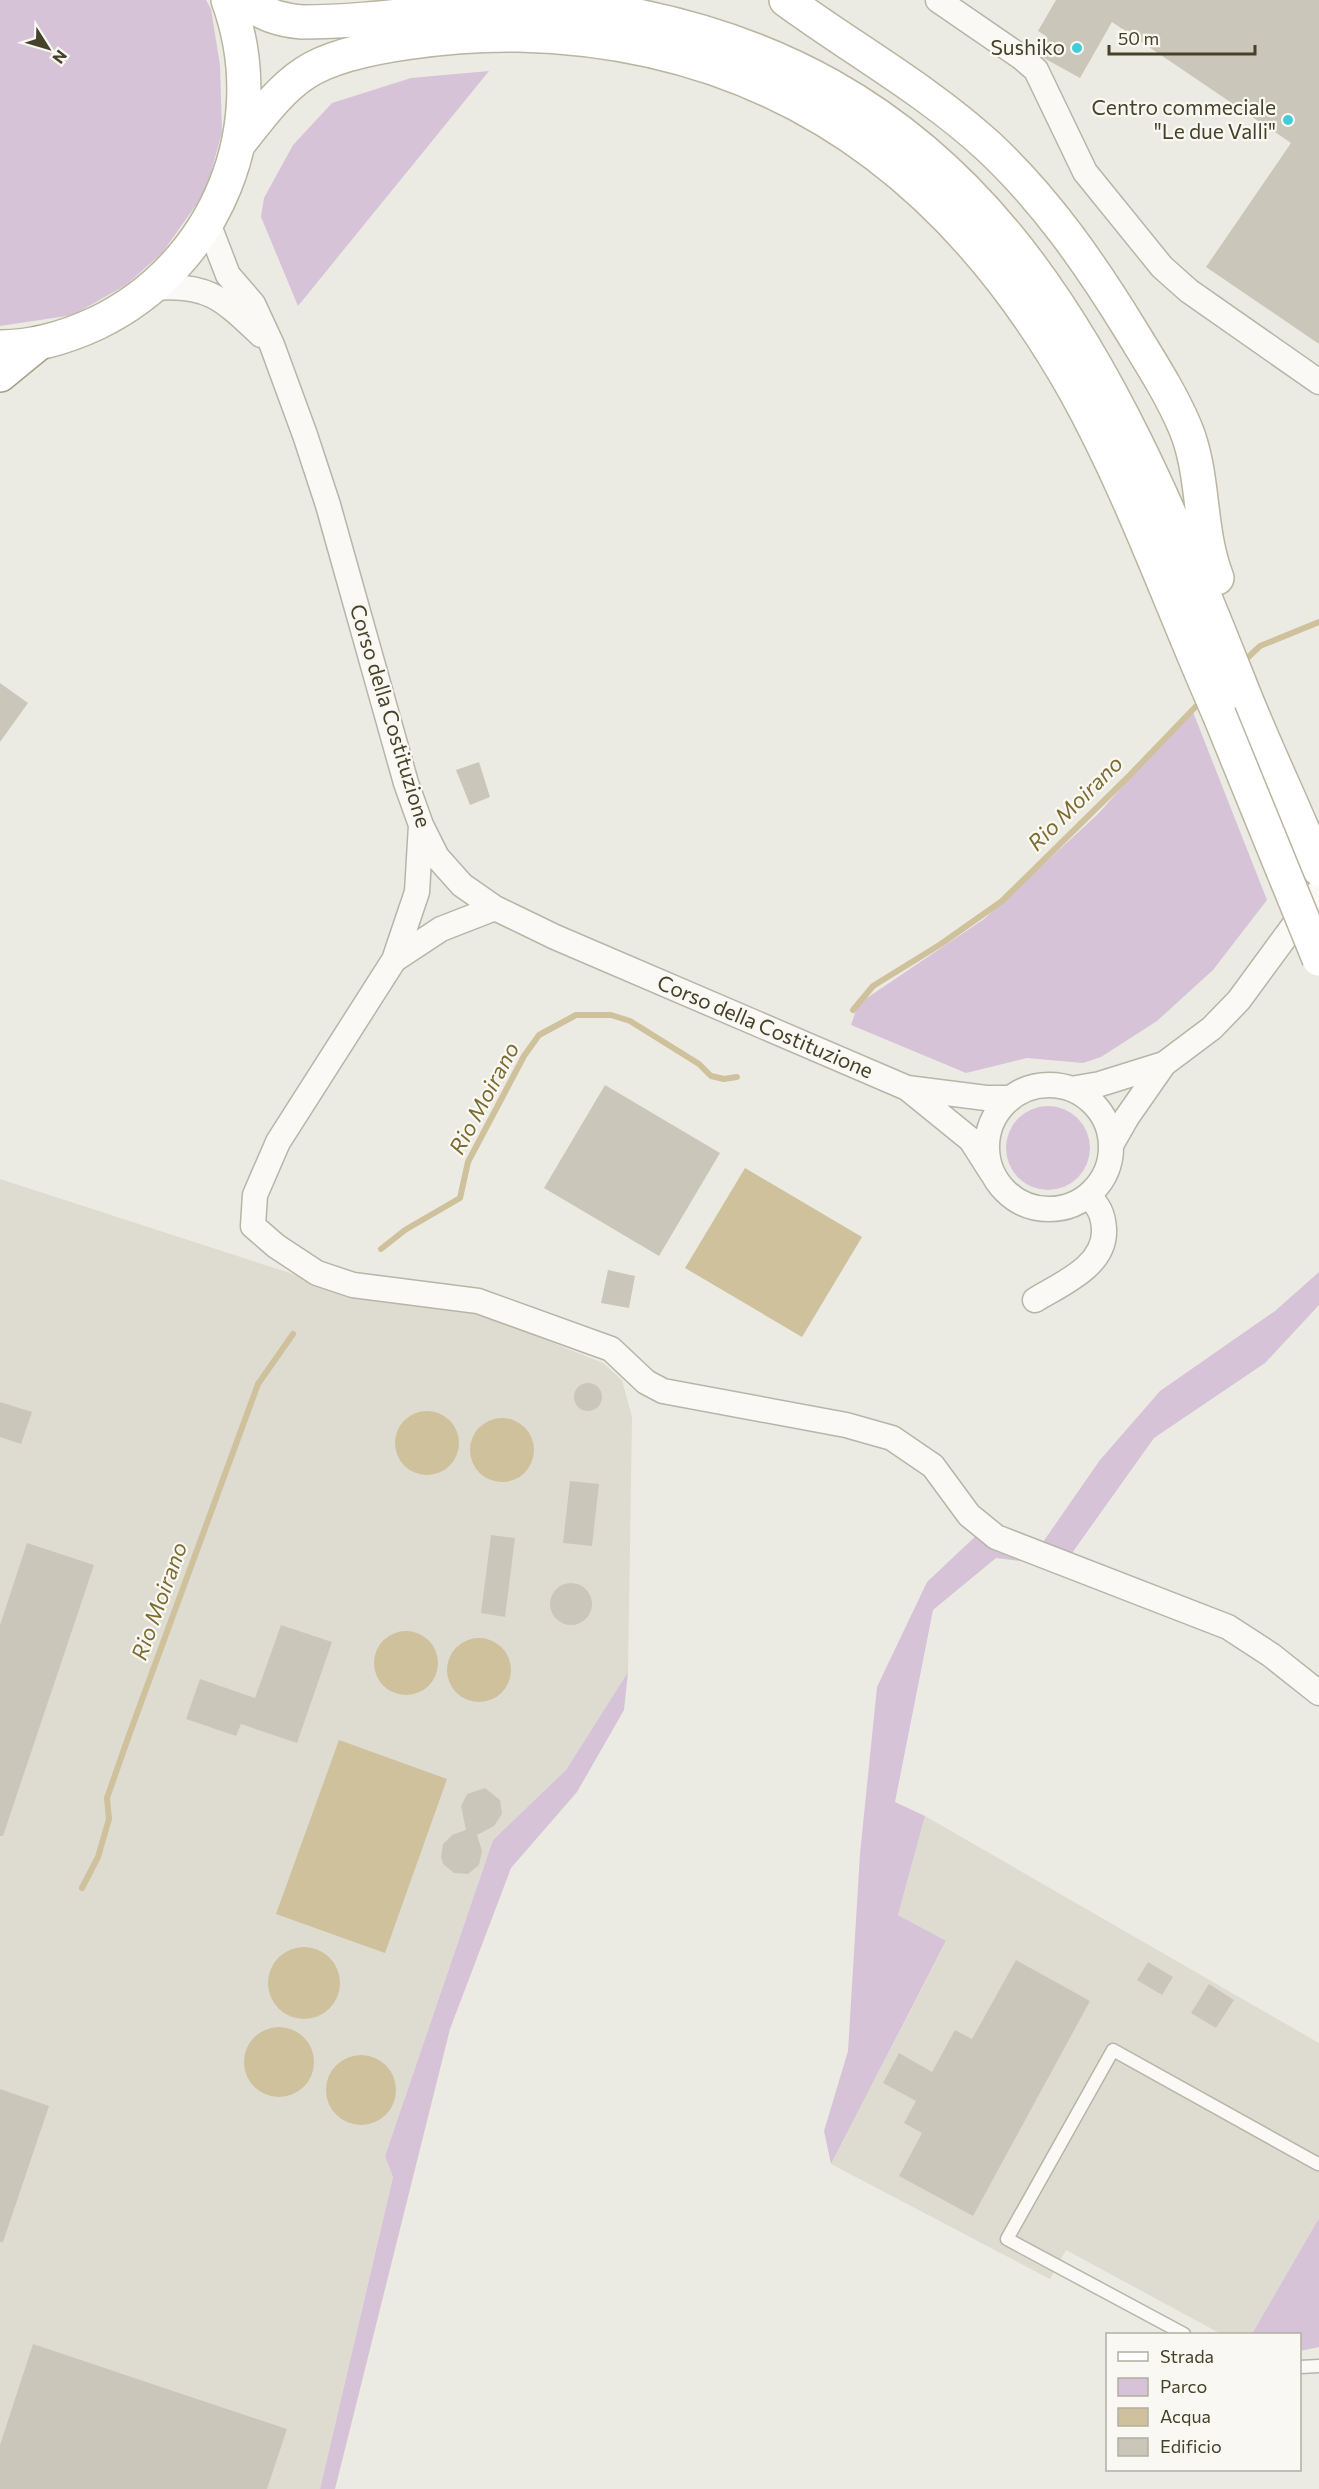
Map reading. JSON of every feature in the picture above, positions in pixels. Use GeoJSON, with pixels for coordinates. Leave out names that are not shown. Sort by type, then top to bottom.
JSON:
{"type":"FeatureCollection","features":[{"type":"Feature","properties":{"kind":"main road"},"geometry":{"type":"LineString","coordinates":[[0,347],[39,343],[80,331],[118,313],[153,288],[174,268],[208,223],[227,184],[240,142],[245,102],[243,62],[236,23],[228,0]]}},
{"type":"Feature","properties":{"kind":"main road"},"geometry":{"type":"LineString","coordinates":[[243,0],[264,14],[280,20],[302,22],[501,2],[573,5],[659,19],[735,40],[799,69],[865,105],[942,164],[988,213],[1052,294],[1097,366],[1140,450],[1297,812],[1319,869]]}},
{"type":"Feature","properties":{"kind":"main road"},"geometry":{"type":"LineString","coordinates":[[786,0],[886,66],[988,146],[1060,224],[1103,285],[1155,369],[1186,429],[1207,554],[1233,626],[1228,654]]}},
{"type":"Feature","properties":{"kind":"main road"},"geometry":{"type":"LineString","coordinates":[[240,142],[280,92],[307,71],[341,55],[387,46],[499,35],[570,36],[690,60],[741,78],[814,113],[869,148],[944,212],[971,242],[1029,316],[1073,388],[1130,503],[1319,959]]}},
{"type":"Feature","properties":{"kind":"main road"},"geometry":{"type":"LineString","coordinates":[[0,375],[39,343]]}},
{"type":"Feature","properties":{"kind":"street"},"geometry":{"type":"LineString","coordinates":[[938,0],[1021,57],[1036,70],[1085,172],[1162,267],[1189,291],[1319,382]]}},
{"type":"Feature","properties":{"kind":"street","name":"Corso della Costituzione"},"geometry":{"type":"LineString","coordinates":[[208,223],[228,275],[253,304],[272,345],[328,505],[406,783],[421,825],[448,872],[495,908],[555,937],[908,1088]]}},
{"type":"Feature","properties":{"kind":"street"},"geometry":{"type":"LineString","coordinates":[[153,288],[177,286],[199,288],[223,301],[272,345]]}},
{"type":"Feature","properties":{"kind":"street"},"geometry":{"type":"LineString","coordinates":[[421,825],[417,892],[394,960],[278,1142],[255,1195],[254,1226],[276,1246],[317,1273],[353,1285],[478,1301],[611,1348],[646,1382],[663,1391],[846,1425],[892,1438],[933,1466],[969,1515],[996,1537],[1228,1627],[1271,1655],[1319,1693]]}},
{"type":"Feature","properties":{"kind":"street"},"geometry":{"type":"LineString","coordinates":[[1111,1145],[1127,1117],[1164,1064],[1212,1028],[1239,1000],[1319,891]]}},
{"type":"Feature","properties":{"kind":"street"},"geometry":{"type":"LineString","coordinates":[[394,960],[441,929],[495,908]]}},
{"type":"Feature","properties":{"kind":"street"},"geometry":{"type":"LineString","coordinates":[[1071,1089],[1100,1084],[1164,1064]]}},
{"type":"Feature","properties":{"kind":"street"},"geometry":{"type":"LineString","coordinates":[[908,1088],[970,1140],[1002,1189],[1016,1201],[1034,1209],[1053,1210],[1072,1206],[1088,1196],[1101,1182],[1109,1164],[1111,1145],[1108,1127],[1100,1111],[1088,1098],[1071,1089],[1051,1084],[1030,1088],[1011,1098],[997,1113],[988,1132],[986,1153],[992,1173]]}},
{"type":"Feature","properties":{"kind":"street"},"geometry":{"type":"LineString","coordinates":[[908,1088],[986,1098],[1011,1098]]}},
{"type":"Feature","properties":{"kind":"street"},"geometry":{"type":"LineString","coordinates":[[1035,1300],[1076,1275],[1092,1261],[1100,1249],[1104,1234],[1103,1220],[1099,1205],[1088,1196]]}},
{"type":"Feature","properties":{"kind":"lane"},"geometry":{"type":"LineString","coordinates":[[1182,2333],[1007,2240],[1113,2050],[1318,2164]]}},
{"type":"Feature","properties":{"kind":"lane"},"geometry":{"type":"LineString","coordinates":[[1301,2367],[1319,2366]]}},
{"type":"Feature","properties":{"kind":"shaded area"},"geometry":{"type":"Polygon","coordinates":[[[0,1179],[373,1300],[486,1316],[603,1363],[622,1380],[632,1417],[628,1672],[566,1770],[493,1840],[385,2156],[393,2176],[320,2489],[0,2489],[0,1179]]]}},
{"type":"Feature","properties":{"kind":"shaded area"},"geometry":{"type":"Polygon","coordinates":[[[925,1816],[1319,2043],[1319,2218],[1253,2333],[1219,2333],[1066,2250],[1050,2279],[831,2164],[946,1942],[898,1915],[925,1816]]]}},
{"type":"Feature","properties":{"kind":"green space"},"geometry":{"type":"Polygon","coordinates":[[[0,0],[206,0],[211,9],[220,65],[222,132],[206,191],[162,253],[126,285],[73,315],[0,326],[0,0]]]}},
{"type":"Feature","properties":{"kind":"green space"},"geometry":{"type":"Polygon","coordinates":[[[489,71],[298,306],[261,217],[264,198],[293,145],[332,103],[411,78],[489,71]]]}},
{"type":"Feature","properties":{"kind":"green space"},"geometry":{"type":"Polygon","coordinates":[[[1193,712],[1267,900],[1213,970],[1157,1021],[1101,1057],[1083,1063],[1027,1058],[966,1073],[851,1025],[858,1004],[984,919],[1098,814],[1179,723],[1193,712]]]}},
{"type":"Feature","properties":{"kind":"green space"},"geometry":{"type":"Polygon","coordinates":[[[1048,1106],[1064,1109],[1078,1118],[1087,1132],[1090,1148],[1087,1164],[1078,1178],[1064,1187],[1048,1190],[1032,1187],[1018,1178],[1009,1164],[1006,1148],[1009,1132],[1018,1118],[1032,1109],[1048,1106]]]}},
{"type":"Feature","properties":{"kind":"green space"},"geometry":{"type":"Polygon","coordinates":[[[1319,1272],[1319,1305],[1265,1363],[1154,1438],[1072,1553],[1043,1542],[1100,1460],[1160,1391],[1275,1311],[1319,1272]]]}},
{"type":"Feature","properties":{"kind":"green space"},"geometry":{"type":"Polygon","coordinates":[[[980,1532],[1046,1564],[996,1558],[933,1610],[895,1802],[925,1816],[898,1915],[946,1941],[831,2164],[824,2131],[848,2051],[860,1854],[877,1687],[927,1582],[980,1532]]]}},
{"type":"Feature","properties":{"kind":"green space"},"geometry":{"type":"Polygon","coordinates":[[[628,1672],[624,1710],[577,1792],[511,1868],[450,2029],[335,2489],[320,2489],[393,2177],[385,2156],[493,1840],[566,1770],[628,1672]]]}},
{"type":"Feature","properties":{"kind":"green space"},"geometry":{"type":"Polygon","coordinates":[[[1319,2218],[1319,2347],[1301,2351],[1301,2333],[1253,2333],[1319,2218]]]}},
{"type":"Feature","properties":{"kind":"water"},"geometry":{"type":"Polygon","coordinates":[[[745,1168],[862,1237],[802,1337],[685,1268],[745,1168]]]}},
{"type":"Feature","properties":{"kind":"water"},"geometry":{"type":"Polygon","coordinates":[[[421,1411],[433,1411],[450,1420],[457,1431],[459,1443],[457,1455],[450,1466],[433,1475],[421,1475],[409,1470],[400,1461],[395,1449],[395,1437],[400,1425],[409,1416],[421,1411]]]}},
{"type":"Feature","properties":{"kind":"water"},"geometry":{"type":"Polygon","coordinates":[[[496,1418],[508,1418],[525,1427],[532,1438],[534,1450],[532,1462],[525,1473],[508,1482],[496,1482],[484,1477],[475,1468],[470,1456],[470,1444],[475,1432],[484,1423],[496,1418]]]}},
{"type":"Feature","properties":{"kind":"water"},"geometry":{"type":"Polygon","coordinates":[[[400,1631],[412,1631],[429,1640],[436,1651],[438,1663],[436,1675],[429,1686],[412,1695],[400,1695],[388,1690],[379,1681],[374,1669],[374,1657],[379,1645],[388,1636],[400,1631]]]}},
{"type":"Feature","properties":{"kind":"water"},"geometry":{"type":"Polygon","coordinates":[[[473,1638],[485,1638],[502,1647],[509,1658],[511,1670],[509,1682],[502,1693],[485,1702],[473,1702],[461,1697],[452,1688],[447,1676],[447,1664],[452,1652],[461,1643],[473,1638]]]}},
{"type":"Feature","properties":{"kind":"water"},"geometry":{"type":"Polygon","coordinates":[[[339,1740],[447,1779],[385,1953],[276,1914],[339,1740]]]}},
{"type":"Feature","properties":{"kind":"water"},"geometry":{"type":"Polygon","coordinates":[[[304,1947],[324,1953],[334,1963],[340,1983],[334,2003],[324,2013],[304,2019],[284,2013],[274,2003],[268,1983],[274,1963],[284,1953],[304,1947]]]}},
{"type":"Feature","properties":{"kind":"water"},"geometry":{"type":"Polygon","coordinates":[[[272,2027],[286,2027],[299,2032],[309,2042],[314,2062],[309,2082],[299,2092],[286,2097],[272,2097],[259,2092],[249,2082],[244,2069],[244,2055],[249,2042],[259,2032],[272,2027]]]}},
{"type":"Feature","properties":{"kind":"water"},"geometry":{"type":"Polygon","coordinates":[[[368,2055],[381,2061],[390,2070],[394,2076],[396,2090],[394,2104],[386,2115],[375,2123],[354,2125],[336,2115],[328,2104],[326,2083],[336,2065],[347,2057],[368,2055]]]}},
{"type":"Feature","properties":{"kind":"building"},"geometry":{"type":"Polygon","coordinates":[[[1056,0],[1319,0],[1319,344],[1206,267],[1291,143],[1112,22],[1080,78],[1042,57],[1037,52],[1046,36],[1038,31],[1056,0]]]}},
{"type":"Feature","properties":{"kind":"building"},"geometry":{"type":"Polygon","coordinates":[[[0,683],[28,703],[0,742],[0,683]]]}},
{"type":"Feature","properties":{"kind":"building"},"geometry":{"type":"Polygon","coordinates":[[[479,762],[490,797],[470,805],[456,770],[479,762]]]}},
{"type":"Feature","properties":{"kind":"building"},"geometry":{"type":"Polygon","coordinates":[[[605,1085],[720,1153],[659,1256],[544,1188],[605,1085]]]}},
{"type":"Feature","properties":{"kind":"building"},"geometry":{"type":"Polygon","coordinates":[[[608,1270],[635,1276],[629,1308],[601,1303],[608,1270]]]}},
{"type":"Feature","properties":{"kind":"building"},"geometry":{"type":"Polygon","coordinates":[[[588,1383],[598,1387],[602,1397],[598,1407],[588,1411],[578,1407],[574,1397],[578,1387],[588,1383]]]}},
{"type":"Feature","properties":{"kind":"building"},"geometry":{"type":"Polygon","coordinates":[[[0,1402],[32,1412],[21,1444],[0,1437],[0,1402]]]}},
{"type":"Feature","properties":{"kind":"building"},"geometry":{"type":"Polygon","coordinates":[[[570,1481],[599,1484],[592,1546],[563,1543],[570,1481]]]}},
{"type":"Feature","properties":{"kind":"building"},"geometry":{"type":"Polygon","coordinates":[[[491,1535],[515,1538],[505,1617],[481,1613],[491,1535]]]}},
{"type":"Feature","properties":{"kind":"building"},"geometry":{"type":"Polygon","coordinates":[[[27,1543],[94,1565],[3,1836],[0,1836],[0,1625],[27,1543]]]}},
{"type":"Feature","properties":{"kind":"building"},"geometry":{"type":"Polygon","coordinates":[[[571,1583],[586,1589],[592,1604],[586,1619],[571,1625],[556,1619],[550,1604],[556,1589],[571,1583]]]}},
{"type":"Feature","properties":{"kind":"building"},"geometry":{"type":"Polygon","coordinates":[[[281,1625],[332,1642],[297,1743],[241,1724],[236,1736],[186,1719],[200,1679],[255,1698],[281,1625]]]}},
{"type":"Feature","properties":{"kind":"building"},"geometry":{"type":"Polygon","coordinates":[[[485,1788],[500,1800],[502,1814],[494,1826],[477,1835],[482,1851],[479,1865],[468,1874],[454,1873],[443,1864],[441,1857],[443,1844],[452,1835],[466,1830],[461,1806],[467,1794],[485,1788]]]}},
{"type":"Feature","properties":{"kind":"building"},"geometry":{"type":"Polygon","coordinates":[[[1016,1960],[1090,2001],[973,2216],[899,2176],[922,2133],[904,2123],[916,2101],[883,2083],[899,2053],[932,2072],[955,2030],[972,2039],[1016,1960]]]}},
{"type":"Feature","properties":{"kind":"building"},"geometry":{"type":"Polygon","coordinates":[[[1148,1962],[1173,1977],[1162,1995],[1137,1980],[1148,1962]]]}},
{"type":"Feature","properties":{"kind":"building"},"geometry":{"type":"Polygon","coordinates":[[[1209,1984],[1234,2000],[1216,2028],[1191,2013],[1209,1984]]]}},
{"type":"Feature","properties":{"kind":"building"},"geometry":{"type":"Polygon","coordinates":[[[0,2089],[49,2106],[3,2242],[0,2242],[0,2089]]]}},
{"type":"Feature","properties":{"kind":"building"},"geometry":{"type":"Polygon","coordinates":[[[33,2344],[287,2429],[267,2489],[0,2489],[0,2445],[33,2344]]]}},
{"type":"Feature","properties":{"kind":"waterway","name":"Rio Moirano"},"geometry":{"type":"LineString","coordinates":[[1241,664],[1260,646],[1319,622]]}},
{"type":"Feature","properties":{"kind":"waterway","name":"Rio Moirano"},"geometry":{"type":"LineString","coordinates":[[853,1010],[873,986],[941,944],[1002,901],[1127,778],[1203,699]]}},
{"type":"Feature","properties":{"kind":"waterway","name":"Rio Moirano"},"geometry":{"type":"LineString","coordinates":[[381,1249],[405,1230],[460,1198],[468,1162],[524,1056],[539,1035],[576,1015],[611,1015],[630,1021],[699,1064],[711,1076],[724,1079],[737,1077]]}},
{"type":"Feature","properties":{"kind":"waterway","name":"Rio Moirano"},"geometry":{"type":"LineString","coordinates":[[82,1888],[98,1857],[109,1819],[107,1798],[258,1384],[293,1334]]}},
{"type":"Feature","properties":{"kind":"place","name":"Sushiko"},"geometry":{"type":"Point","coordinates":[1077,48]}},
{"type":"Feature","properties":{"kind":"place","name":"Centro commeciale \"Le due Valli\""},"geometry":{"type":"Point","coordinates":[1288,120]}}]}
